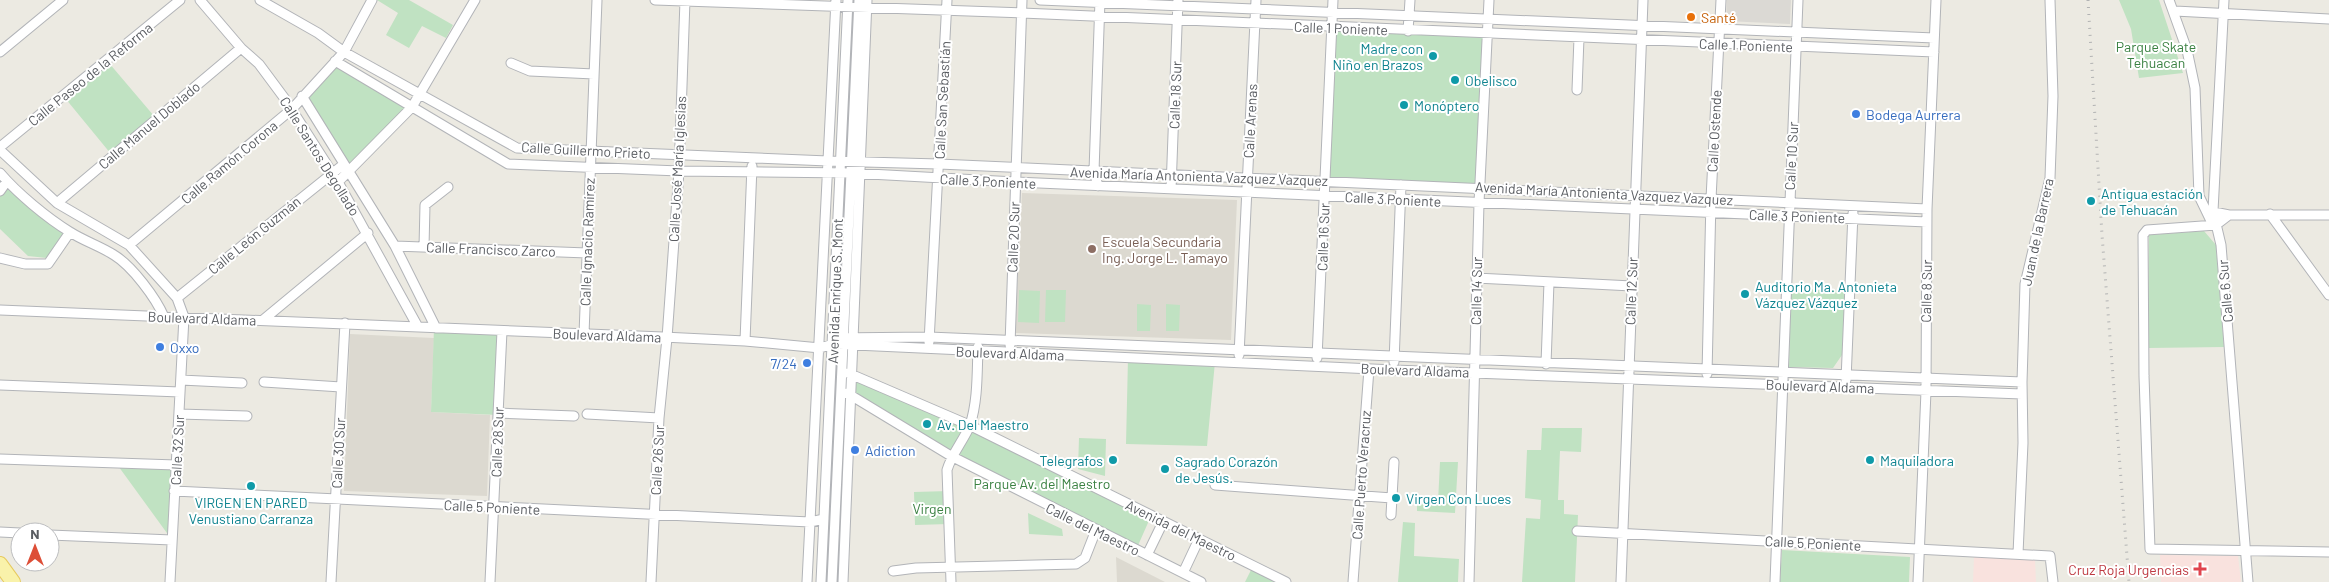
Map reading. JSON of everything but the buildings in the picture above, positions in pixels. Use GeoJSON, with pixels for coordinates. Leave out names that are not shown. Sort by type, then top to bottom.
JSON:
{"type":"FeatureCollection","features":[{"type":"Feature","properties":{"kind":"main road"},"geometry":{"type":"LineString","coordinates":[[0,564],[12,582]]}},
{"type":"Feature","properties":{"kind":"street"},"geometry":{"type":"LineString","coordinates":[[0,52],[63,0]]}},
{"type":"Feature","properties":{"kind":"street","name":"Calle Paseo de la Reforma"},"geometry":{"type":"LineString","coordinates":[[0,149],[180,0]]}},
{"type":"Feature","properties":{"kind":"street","name":"Calle Santos Degollado"},"geometry":{"type":"LineString","coordinates":[[200,0],[241,48],[263,68],[292,109],[338,182],[418,327]]}},
{"type":"Feature","properties":{"kind":"street","name":"Calle Guillermo Prieto"},"geometry":{"type":"LineString","coordinates":[[260,0],[318,33],[344,52],[517,148],[861,161]]}},
{"type":"Feature","properties":{"kind":"street","name":"Calle Ramón Corona"},"geometry":{"type":"LineString","coordinates":[[129,245],[292,109],[344,52],[372,0]]}},
{"type":"Feature","properties":{"kind":"street"},"geometry":{"type":"LineString","coordinates":[[338,182],[347,168],[412,107],[474,0]]}},
{"type":"Feature","properties":{"kind":"street","name":"Calle Ignacio Ramírez"},"geometry":{"type":"LineString","coordinates":[[584,334],[597,0]]}},
{"type":"Feature","properties":{"kind":"street","name":"Calle 1 Poniente"},"geometry":{"type":"LineString","coordinates":[[655,0],[863,4],[965,11],[1332,28],[1934,52]]}},
{"type":"Feature","properties":{"kind":"street","name":"Calle José María Iglesias"},"geometry":{"type":"LineString","coordinates":[[667,338],[679,172],[685,0]]}},
{"type":"Feature","properties":{"kind":"street","name":"Calle San Sebastián"},"geometry":{"type":"LineString","coordinates":[[928,350],[946,0]]}},
{"type":"Feature","properties":{"kind":"street"},"geometry":{"type":"LineString","coordinates":[[965,11],[966,0]]}},
{"type":"Feature","properties":{"kind":"street","name":"Calle 20 Sur"},"geometry":{"type":"LineString","coordinates":[[1010,353],[1022,0]]}},
{"type":"Feature","properties":{"kind":"street","name":"Calle 1 Poniente"},"geometry":{"type":"LineString","coordinates":[[1040,0],[1256,5],[1333,13],[1642,24],[1934,38]]}},
{"type":"Feature","properties":{"kind":"street","name":"Calle 16 Sur"},"geometry":{"type":"LineString","coordinates":[[1316,366],[1333,0]]}},
{"type":"Feature","properties":{"kind":"street"},"geometry":{"type":"LineString","coordinates":[[1408,31],[1410,0]]}},
{"type":"Feature","properties":{"kind":"street","name":"Calle 14 Sur"},"geometry":{"type":"LineString","coordinates":[[1468,582],[1478,203],[1488,0]]}},
{"type":"Feature","properties":{"kind":"street","name":"Calle 12 Sur"},"geometry":{"type":"LineString","coordinates":[[1621,582],[1643,0]]}},
{"type":"Feature","properties":{"kind":"street","name":"Calle Ostende"},"geometry":{"type":"LineString","coordinates":[[1706,382],[1711,199],[1721,0]]}},
{"type":"Feature","properties":{"kind":"street","name":"Calle 10 Sur"},"geometry":{"type":"LineString","coordinates":[[1775,582],[1784,373],[1788,202],[1798,0]]}},
{"type":"Feature","properties":{"kind":"street","name":"Calle 8 Sur"},"geometry":{"type":"LineString","coordinates":[[1918,582],[1926,391],[1926,210],[1936,0]]}},
{"type":"Feature","properties":{"kind":"street","name":"Juan de la Barrera"},"geometry":{"type":"LineString","coordinates":[[2018,554],[2023,443],[2022,382],[2025,284],[2050,178],[2053,96],[2050,0]]}},
{"type":"Feature","properties":{"kind":"street"},"geometry":{"type":"LineString","coordinates":[[2169,0],[2175,11],[2195,88],[2200,196],[2210,211],[2229,215],[2329,215]]}},
{"type":"Feature","properties":{"kind":"street","name":"Calle 6 Sur"},"geometry":{"type":"LineString","coordinates":[[2224,0],[2210,211],[2221,245],[2248,582]]}},
{"type":"Feature","properties":{"kind":"street"},"geometry":{"type":"LineString","coordinates":[[1098,186],[1094,171],[1100,1]]}},
{"type":"Feature","properties":{"kind":"street","name":"Calle 18 Sur"},"geometry":{"type":"LineString","coordinates":[[1171,189],[1178,3]]}},
{"type":"Feature","properties":{"kind":"street"},"geometry":{"type":"LineString","coordinates":[[807,582],[836,4]]}},
{"type":"Feature","properties":{"kind":"street","name":"Avenida Enrique S. Mont"},"geometry":{"type":"LineString","coordinates":[[821,582],[824,519],[836,387],[841,368],[838,341],[839,172],[848,4]]}},
{"type":"Feature","properties":{"kind":"street"},"geometry":{"type":"LineString","coordinates":[[843,582],[854,337],[855,173],[861,161],[863,4]]}},
{"type":"Feature","properties":{"kind":"street","name":"Avenida Enrique S. Mont"},"geometry":{"type":"LineString","coordinates":[[832,582],[836,387],[832,362],[838,341],[855,173],[852,161],[863,4]]}},
{"type":"Feature","properties":{"kind":"street","name":"Calle Arenas"},"geometry":{"type":"LineString","coordinates":[[1239,363],[1256,5]]}},
{"type":"Feature","properties":{"kind":"street"},"geometry":{"type":"LineString","coordinates":[[2175,11],[2329,19]]}},
{"type":"Feature","properties":{"kind":"street"},"geometry":{"type":"LineString","coordinates":[[1577,90],[1579,38]]}},
{"type":"Feature","properties":{"kind":"street","name":"Calle Manuel Doblado"},"geometry":{"type":"LineString","coordinates":[[56,203],[241,48]]}},
{"type":"Feature","properties":{"kind":"street","name":"Calle Guillermo Prieto"},"geometry":{"type":"LineString","coordinates":[[334,61],[508,164],[679,172],[855,173]]}},
{"type":"Feature","properties":{"kind":"street"},"geometry":{"type":"LineString","coordinates":[[511,64],[530,71],[594,74]]}},
{"type":"Feature","properties":{"kind":"street","name":"Calle Santos Degollado"},"geometry":{"type":"LineString","coordinates":[[302,96],[395,246],[436,328]]}},
{"type":"Feature","properties":{"kind":"street"},"geometry":{"type":"LineString","coordinates":[[0,149],[56,203],[129,245],[177,298],[184,317]]}},
{"type":"Feature","properties":{"kind":"street"},"geometry":{"type":"LineString","coordinates":[[745,341],[753,172],[751,158]]}},
{"type":"Feature","properties":{"kind":"street","name":"Avenida María Antonienta Vazquez Vazquez"},"geometry":{"type":"LineString","coordinates":[[861,161],[1635,194],[1926,210]]}},
{"type":"Feature","properties":{"kind":"street","name":"Calle León Guzmán"},"geometry":{"type":"LineString","coordinates":[[177,298],[332,173],[347,168]]}},
{"type":"Feature","properties":{"kind":"street"},"geometry":{"type":"LineString","coordinates":[[0,172],[7,181],[70,232],[115,255],[125,263],[159,305],[164,317]]}},
{"type":"Feature","properties":{"kind":"street","name":"Calle 3 Poniente"},"geometry":{"type":"LineString","coordinates":[[855,173],[1400,200],[1926,222]]}},
{"type":"Feature","properties":{"kind":"street"},"geometry":{"type":"LineString","coordinates":[[0,190],[7,181]]}},
{"type":"Feature","properties":{"kind":"street"},"geometry":{"type":"LineString","coordinates":[[1394,370],[1401,184]]}},
{"type":"Feature","properties":{"kind":"street"},"geometry":{"type":"LineString","coordinates":[[424,247],[425,204],[448,187]]}},
{"type":"Feature","properties":{"kind":"street"},"geometry":{"type":"LineString","coordinates":[[1845,387],[1853,205]]}},
{"type":"Feature","properties":{"kind":"street"},"geometry":{"type":"LineString","coordinates":[[2270,214],[2329,295]]}},
{"type":"Feature","properties":{"kind":"street"},"geometry":{"type":"LineString","coordinates":[[2229,215],[2214,225],[2147,230],[2143,235],[2144,376],[2150,549],[2329,552]]}},
{"type":"Feature","properties":{"kind":"street"},"geometry":{"type":"LineString","coordinates":[[0,258],[25,264],[48,264],[70,232]]}},
{"type":"Feature","properties":{"kind":"street"},"geometry":{"type":"LineString","coordinates":[[263,320],[368,234]]}},
{"type":"Feature","properties":{"kind":"street","name":"Calle Francisco Zarco"},"geometry":{"type":"LineString","coordinates":[[395,246],[587,253]]}},
{"type":"Feature","properties":{"kind":"street"},"geometry":{"type":"LineString","coordinates":[[1476,278],[1632,286]]}},
{"type":"Feature","properties":{"kind":"street"},"geometry":{"type":"LineString","coordinates":[[1546,364],[1549,282]]}},
{"type":"Feature","properties":{"kind":"street","name":"Boulevard Aldama"},"geometry":{"type":"LineString","coordinates":[[0,310],[745,341],[820,348],[854,337],[929,337],[1546,364],[2022,382]]}},
{"type":"Feature","properties":{"kind":"street","name":"Calle 32 Sur"},"geometry":{"type":"LineString","coordinates":[[170,582],[184,317]]}},
{"type":"Feature","properties":{"kind":"street","name":"Calle 30 Sur"},"geometry":{"type":"LineString","coordinates":[[331,582],[345,323]]}},
{"type":"Feature","properties":{"kind":"street","name":"Calle 28 Sur"},"geometry":{"type":"LineString","coordinates":[[490,582],[502,331]]}},
{"type":"Feature","properties":{"kind":"street","name":"Calle 26 Sur"},"geometry":{"type":"LineString","coordinates":[[651,582],[659,418],[667,338]]}},
{"type":"Feature","properties":{"kind":"street"},"geometry":{"type":"LineString","coordinates":[[951,582],[947,470],[951,456],[969,425],[974,408],[978,339]]}},
{"type":"Feature","properties":{"kind":"street","name":"Boulevard Aldama"},"geometry":{"type":"LineString","coordinates":[[838,341],[853,347],[2022,394]]}},
{"type":"Feature","properties":{"kind":"street","name":"Avenida del Maestro"},"geometry":{"type":"LineString","coordinates":[[820,348],[832,362],[852,376],[969,425],[1286,582]]}},
{"type":"Feature","properties":{"kind":"street","name":"Calle Puerto Veracruz"},"geometry":{"type":"LineString","coordinates":[[1353,582],[1369,369]]}},
{"type":"Feature","properties":{"kind":"street"},"geometry":{"type":"LineString","coordinates":[[181,380],[242,383]]}},
{"type":"Feature","properties":{"kind":"street"},"geometry":{"type":"LineString","coordinates":[[264,382],[341,387]]}},
{"type":"Feature","properties":{"kind":"street"},"geometry":{"type":"LineString","coordinates":[[0,385],[180,392]]}},
{"type":"Feature","properties":{"kind":"street","name":"Calle del Maestro"},"geometry":{"type":"LineString","coordinates":[[836,387],[851,394],[951,456],[1201,582]]}},
{"type":"Feature","properties":{"kind":"street"},"geometry":{"type":"LineString","coordinates":[[498,413],[574,416]]}},
{"type":"Feature","properties":{"kind":"street"},"geometry":{"type":"LineString","coordinates":[[178,414],[247,416]]}},
{"type":"Feature","properties":{"kind":"street"},"geometry":{"type":"LineString","coordinates":[[587,414],[659,418]]}},
{"type":"Feature","properties":{"kind":"street"},"geometry":{"type":"LineString","coordinates":[[0,459],[176,465]]}},
{"type":"Feature","properties":{"kind":"street"},"geometry":{"type":"LineString","coordinates":[[1391,514],[1394,462]]}},
{"type":"Feature","properties":{"kind":"street"},"geometry":{"type":"LineString","coordinates":[[1214,485],[1392,498]]}},
{"type":"Feature","properties":{"kind":"street","name":"Calle 5 Poniente"},"geometry":{"type":"LineString","coordinates":[[174,491],[810,522],[824,519]]}},
{"type":"Feature","properties":{"kind":"street","name":"Calle del Maestro"},"geometry":{"type":"LineString","coordinates":[[1146,555],[1163,522]]}},
{"type":"Feature","properties":{"kind":"street"},"geometry":{"type":"LineString","coordinates":[[893,571],[916,568],[1076,564],[1085,558],[1096,530]]}},
{"type":"Feature","properties":{"kind":"street","name":"Calle 5 Poniente"},"geometry":{"type":"LineString","coordinates":[[1577,531],[2050,556],[2052,582]]}},
{"type":"Feature","properties":{"kind":"street"},"geometry":{"type":"LineString","coordinates":[[60,535],[172,540]]}},
{"type":"Feature","properties":{"kind":"street"},"geometry":{"type":"LineString","coordinates":[[1183,573],[1199,539]]}},
{"type":"Feature","properties":{"kind":"shaded area"},"geometry":{"type":"Polygon","coordinates":[[[1727,0],[1791,0],[1790,24],[1726,21],[1727,0]]]}},
{"type":"Feature","properties":{"kind":"shaded area"},"geometry":{"type":"Polygon","coordinates":[[[1022,193],[1237,200],[1231,340],[1015,333],[1022,193]]]}},
{"type":"Feature","properties":{"kind":"shaded area"},"geometry":{"type":"Polygon","coordinates":[[[350,334],[434,338],[431,412],[490,415],[487,496],[344,491],[350,334]]]}},
{"type":"Feature","properties":{"kind":"shaded area","name":"Cruz Roja Urgencias"},"geometry":{"type":"Polygon","coordinates":[[[2160,555],[2238,556],[2241,582],[2161,582],[2160,555]]]}},
{"type":"Feature","properties":{"kind":"shaded area"},"geometry":{"type":"Polygon","coordinates":[[[1116,557],[1165,582],[1117,582],[1116,557]]]}},
{"type":"Feature","properties":{"kind":"shaded area"},"geometry":{"type":"Polygon","coordinates":[[[1974,557],[2035,559],[2036,582],[1973,582],[1974,557]]]}},
{"type":"Feature","properties":{"kind":"green space"},"geometry":{"type":"Polygon","coordinates":[[[377,0],[409,0],[453,25],[446,38],[422,26],[409,48],[386,35],[398,13],[377,0]]]}},
{"type":"Feature","properties":{"kind":"green space","name":"Parque Skate Tehuacan"},"geometry":{"type":"Polygon","coordinates":[[[2119,0],[2159,0],[2183,73],[2139,78],[2131,29],[2119,0]]]}},
{"type":"Feature","properties":{"kind":"green space"},"geometry":{"type":"Polygon","coordinates":[[[1332,28],[1487,34],[1479,188],[1325,181],[1332,28]]]}},
{"type":"Feature","properties":{"kind":"green space"},"geometry":{"type":"Polygon","coordinates":[[[335,61],[412,107],[349,172],[302,96],[335,61]]]}},
{"type":"Feature","properties":{"kind":"green space"},"geometry":{"type":"Polygon","coordinates":[[[109,63],[154,116],[111,154],[65,98],[109,63]]]}},
{"type":"Feature","properties":{"kind":"green space"},"geometry":{"type":"Polygon","coordinates":[[[8,184],[66,232],[47,258],[28,256],[0,229],[0,194],[8,184]]]}},
{"type":"Feature","properties":{"kind":"green space"},"geometry":{"type":"Polygon","coordinates":[[[2204,231],[2216,245],[2224,347],[2148,348],[2149,235],[2204,231]]]}},
{"type":"Feature","properties":{"kind":"green space"},"geometry":{"type":"Polygon","coordinates":[[[1791,288],[1845,291],[1842,355],[1833,368],[1789,367],[1791,288]]]}},
{"type":"Feature","properties":{"kind":"green space"},"geometry":{"type":"Polygon","coordinates":[[[1019,290],[1040,291],[1039,323],[1018,322],[1019,290]]]}},
{"type":"Feature","properties":{"kind":"green space"},"geometry":{"type":"Polygon","coordinates":[[[1046,290],[1066,290],[1065,322],[1045,322],[1046,290]]]}},
{"type":"Feature","properties":{"kind":"green space"},"geometry":{"type":"Polygon","coordinates":[[[1137,304],[1151,305],[1150,331],[1137,331],[1137,304]]]}},
{"type":"Feature","properties":{"kind":"green space"},"geometry":{"type":"Polygon","coordinates":[[[1166,304],[1180,305],[1179,331],[1166,331],[1166,304]]]}},
{"type":"Feature","properties":{"kind":"green space"},"geometry":{"type":"Polygon","coordinates":[[[434,328],[502,331],[498,415],[431,412],[434,328]]]}},
{"type":"Feature","properties":{"kind":"green space"},"geometry":{"type":"Polygon","coordinates":[[[1128,358],[1215,362],[1207,446],[1126,444],[1128,358]]]}},
{"type":"Feature","properties":{"kind":"green space","name":"Parque Av. del Maestro"},"geometry":{"type":"Polygon","coordinates":[[[852,376],[969,425],[1151,516],[1136,550],[1031,498],[851,394],[852,376]]]}},
{"type":"Feature","properties":{"kind":"green space"},"geometry":{"type":"Polygon","coordinates":[[[1542,428],[1582,428],[1581,452],[1560,451],[1558,500],[1564,500],[1564,514],[1578,515],[1575,582],[1522,582],[1526,518],[1540,519],[1541,500],[1525,498],[1527,450],[1541,450],[1542,428]]]}},
{"type":"Feature","properties":{"kind":"green space"},"geometry":{"type":"Polygon","coordinates":[[[1079,438],[1106,439],[1105,476],[1078,469],[1079,438]]]}},
{"type":"Feature","properties":{"kind":"green space"},"geometry":{"type":"Polygon","coordinates":[[[1440,462],[1458,462],[1455,513],[1417,511],[1417,501],[1438,502],[1440,462]]]}},
{"type":"Feature","properties":{"kind":"green space"},"geometry":{"type":"Polygon","coordinates":[[[116,463],[176,465],[172,540],[116,463]]]}},
{"type":"Feature","properties":{"kind":"green space","name":"Virgen"},"geometry":{"type":"Polygon","coordinates":[[[949,491],[949,524],[915,525],[914,492],[949,491]]]}},
{"type":"Feature","properties":{"kind":"green space"},"geometry":{"type":"Polygon","coordinates":[[[1028,513],[1062,529],[1063,536],[1029,534],[1028,513]]]}},
{"type":"Feature","properties":{"kind":"green space"},"geometry":{"type":"Polygon","coordinates":[[[1403,522],[1415,523],[1414,556],[1459,559],[1458,582],[1398,582],[1403,522]]]}},
{"type":"Feature","properties":{"kind":"green space"},"geometry":{"type":"Polygon","coordinates":[[[1782,550],[1910,557],[1909,582],[1780,582],[1782,550]]]}},
{"type":"Feature","properties":{"kind":"green space"},"geometry":{"type":"Polygon","coordinates":[[[1253,566],[1285,582],[1245,582],[1253,566]]]}},
{"type":"Feature","properties":{"kind":"railway"},"geometry":{"type":"LineString","coordinates":[[2088,0],[2102,235],[2129,582]]}},
{"type":"Feature","properties":{"kind":"place","name":"Santé"},"geometry":{"type":"Point","coordinates":[1691,17]}},
{"type":"Feature","properties":{"kind":"place","name":"Madre con Niño en Brazos"},"geometry":{"type":"Point","coordinates":[1433,56]}},
{"type":"Feature","properties":{"kind":"place","name":"Obelisco"},"geometry":{"type":"Point","coordinates":[1455,80]}},
{"type":"Feature","properties":{"kind":"place","name":"Monóptero"},"geometry":{"type":"Point","coordinates":[1404,105]}},
{"type":"Feature","properties":{"kind":"place","name":"Bodega Aurrera"},"geometry":{"type":"Point","coordinates":[1856,114]}},
{"type":"Feature","properties":{"kind":"place","name":"Antigua estación de Tehuacán"},"geometry":{"type":"Point","coordinates":[2091,201]}},
{"type":"Feature","properties":{"kind":"place","name":"Escuela Secundaria Ing. Jorge L. Tamayo"},"geometry":{"type":"Point","coordinates":[1092,249]}},
{"type":"Feature","properties":{"kind":"place","name":"Auditorio Ma. Antonieta Vázquez Vázquez"},"geometry":{"type":"Point","coordinates":[1745,294]}},
{"type":"Feature","properties":{"kind":"place","name":"Oxxo"},"geometry":{"type":"Point","coordinates":[160,347]}},
{"type":"Feature","properties":{"kind":"place","name":"7/24"},"geometry":{"type":"Point","coordinates":[807,363]}},
{"type":"Feature","properties":{"kind":"place","name":"Av. Del Maestro"},"geometry":{"type":"Point","coordinates":[927,424]}},
{"type":"Feature","properties":{"kind":"place","name":"Adiction"},"geometry":{"type":"Point","coordinates":[855,450]}},
{"type":"Feature","properties":{"kind":"place","name":"Telegrafos"},"geometry":{"type":"Point","coordinates":[1113,460]}},
{"type":"Feature","properties":{"kind":"place","name":"Maquiladora"},"geometry":{"type":"Point","coordinates":[1870,460]}},
{"type":"Feature","properties":{"kind":"place","name":"Sagrado Corazón de Jesús."},"geometry":{"type":"Point","coordinates":[1165,469]}},
{"type":"Feature","properties":{"kind":"place","name":"VIRGEN EN PARED Venustiano Carranza"},"geometry":{"type":"Point","coordinates":[251,486]}},
{"type":"Feature","properties":{"kind":"place","name":"Virgen Con Luces"},"geometry":{"type":"Point","coordinates":[1396,498]}},
{"type":"Feature","properties":{"kind":"place","name":"Cruz Roja Urgencias"},"geometry":{"type":"Point","coordinates":[2200,569]}}]}
